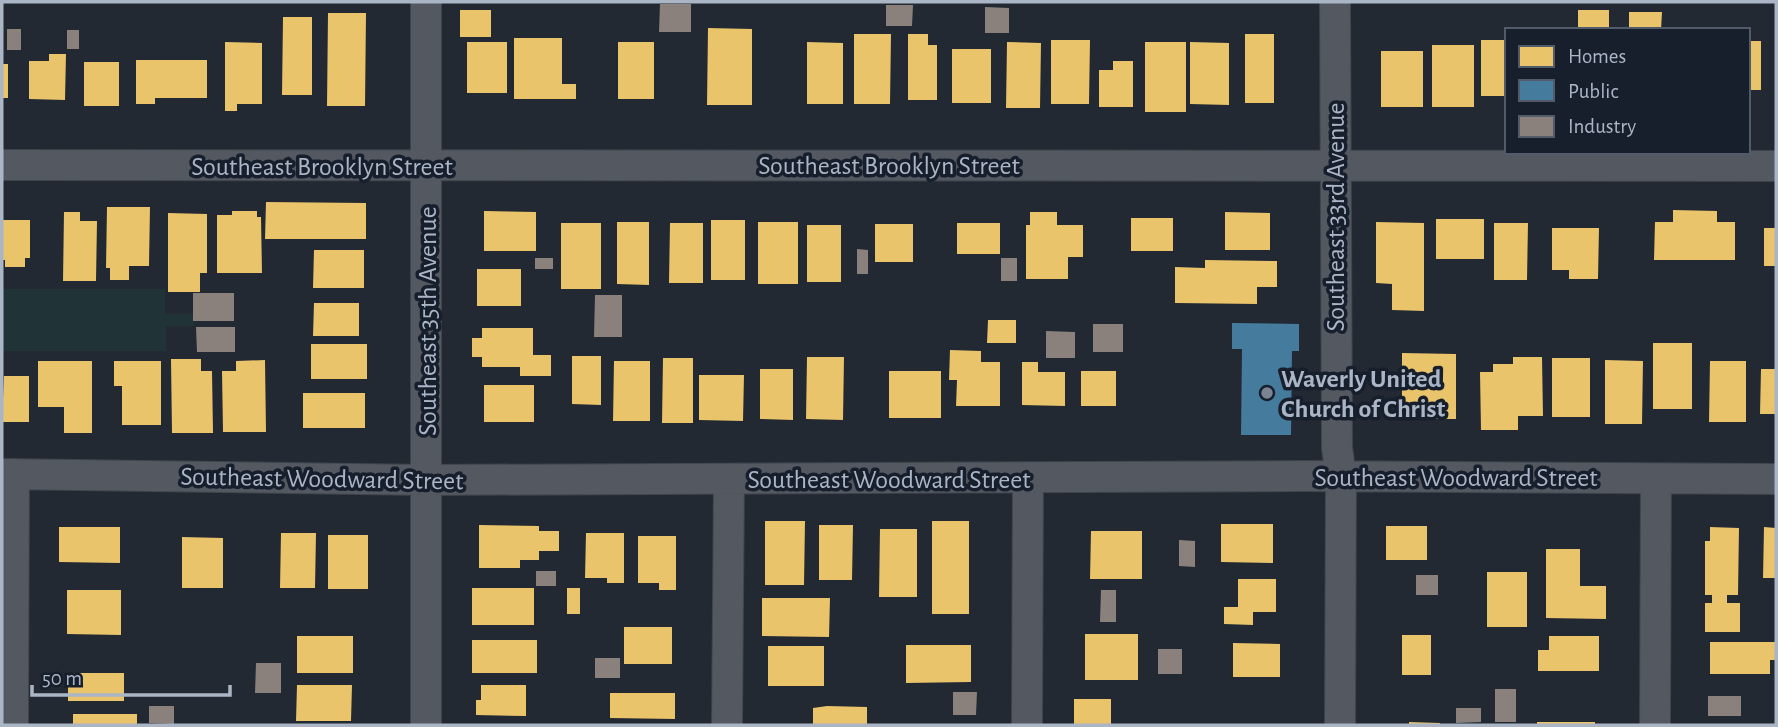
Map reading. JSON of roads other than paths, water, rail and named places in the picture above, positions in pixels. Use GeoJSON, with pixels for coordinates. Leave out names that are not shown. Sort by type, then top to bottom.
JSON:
{"type":"FeatureCollection","features":[{"type":"Feature","properties":{"kind":"street","name":"Southeast 35th Avenue"},"geometry":{"type":"LineString","coordinates":[[426,2],[426,725]]}},
{"type":"Feature","properties":{"kind":"street","name":"Southeast 33rd Avenue"},"geometry":{"type":"LineString","coordinates":[[1335,2],[1337,448],[1341,476],[1340,725]]}},
{"type":"Feature","properties":{"kind":"street","name":"Southeast Brooklyn Street"},"geometry":{"type":"LineString","coordinates":[[2,164],[1776,166]]}},
{"type":"Feature","properties":{"kind":"street","name":"Southeast Woodward Street"},"geometry":{"type":"LineString","coordinates":[[8,474],[427,480],[1341,476],[1776,479]]}},
{"type":"Feature","properties":{"kind":"street"},"geometry":{"type":"LineString","coordinates":[[8,474],[13,725]]}},
{"type":"Feature","properties":{"kind":"street"},"geometry":{"type":"LineString","coordinates":[[727,725],[729,479]]}},
{"type":"Feature","properties":{"kind":"street"},"geometry":{"type":"LineString","coordinates":[[1027,725],[1028,479]]}},
{"type":"Feature","properties":{"kind":"street"},"geometry":{"type":"LineString","coordinates":[[1655,725],[1656,479]]}},
{"type":"Feature","properties":{"kind":"place","name":"Waverly United Church of Christ"},"geometry":{"type":"Point","coordinates":[1267,393]}}]}
